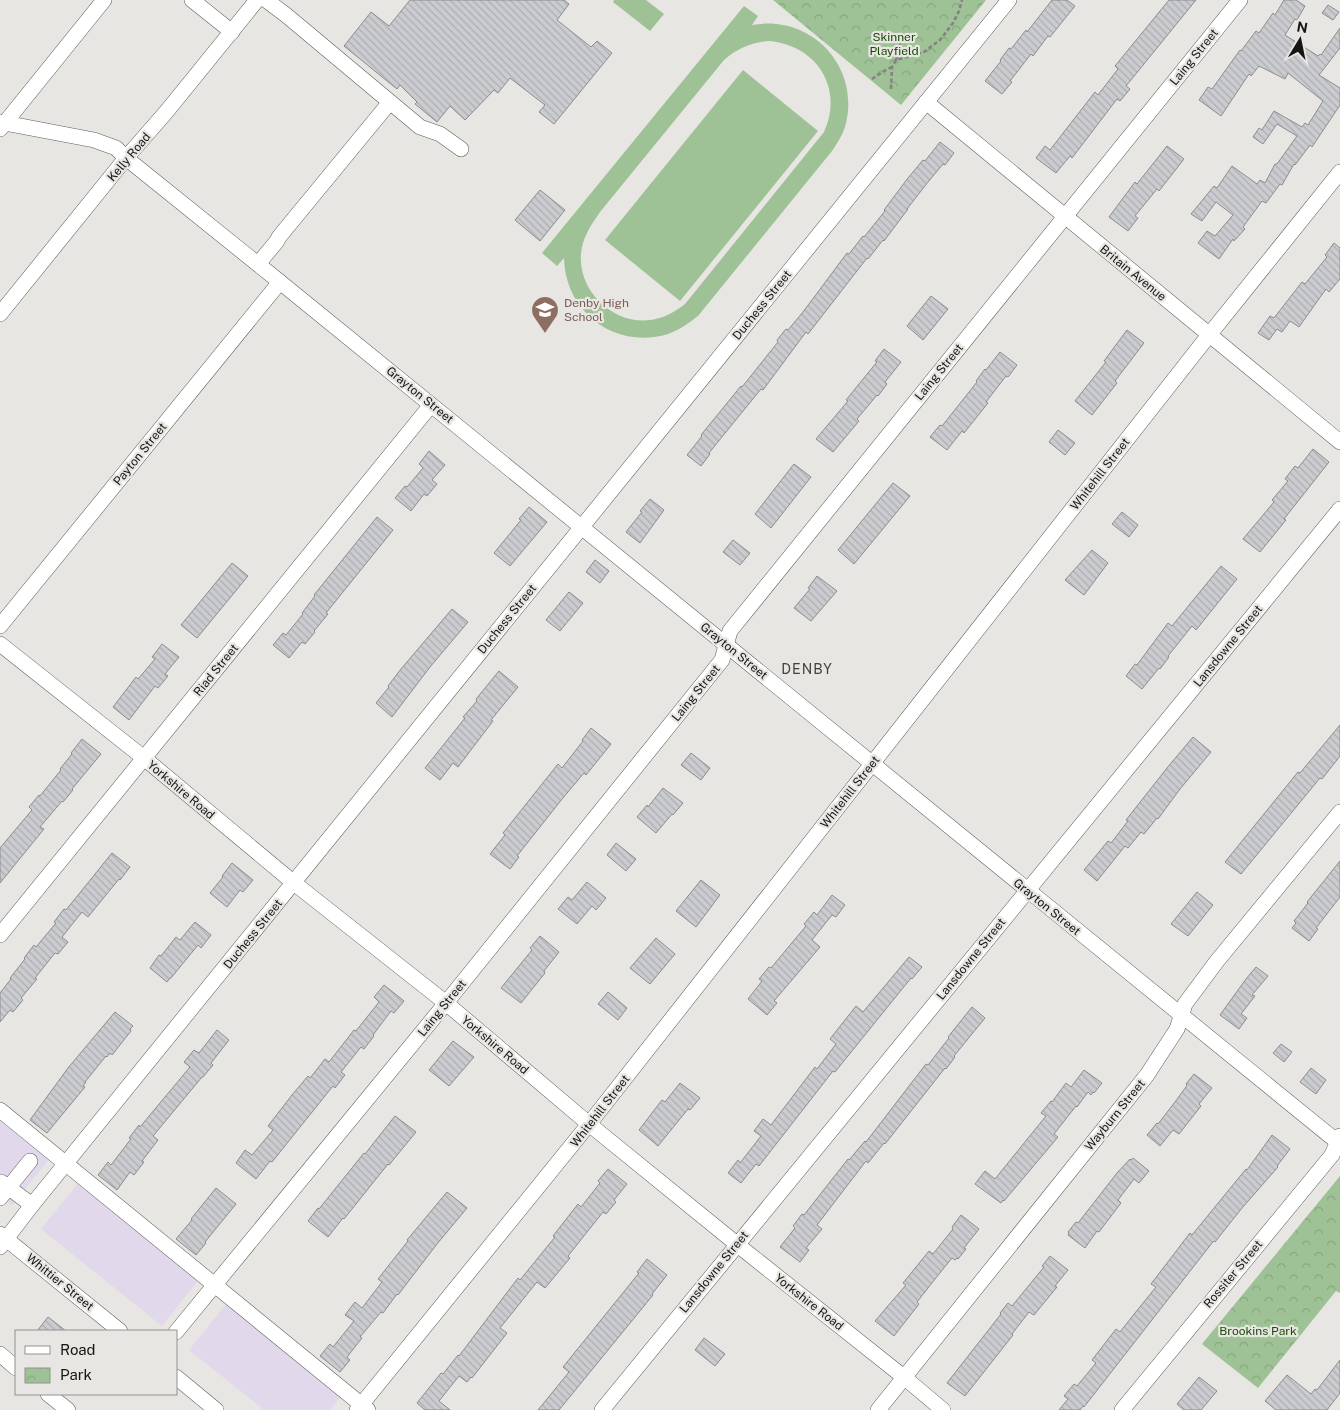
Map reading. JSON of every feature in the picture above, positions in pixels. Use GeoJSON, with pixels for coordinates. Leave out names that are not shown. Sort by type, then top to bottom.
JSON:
{"type":"FeatureCollection","features":[{"type":"Feature","properties":{"kind":"street"},"geometry":{"type":"LineString","coordinates":[[2,124],[104,0]]}},
{"type":"Feature","properties":{"kind":"street"},"geometry":{"type":"LineString","coordinates":[[192,0],[232,32]]}},
{"type":"Feature","properties":{"kind":"street","name":"Kelly Road"},"geometry":{"type":"LineString","coordinates":[[0,314],[126,158],[168,111],[258,0]]}},
{"type":"Feature","properties":{"kind":"street"},"geometry":{"type":"LineString","coordinates":[[266,0],[420,127],[440,134],[462,149]]}},
{"type":"Feature","properties":{"kind":"street","name":"Duchess Street"},"geometry":{"type":"LineString","coordinates":[[2,1240],[294,883],[1009,0]]}},
{"type":"Feature","properties":{"kind":"street","name":"Laing Street"},"geometry":{"type":"LineString","coordinates":[[178,1330],[446,1004],[722,660],[730,631],[1240,0]]}},
{"type":"Feature","properties":{"kind":"street"},"geometry":{"type":"LineString","coordinates":[[258,264],[390,102]]}},
{"type":"Feature","properties":{"kind":"street","name":"Britain Avenue"},"geometry":{"type":"LineString","coordinates":[[926,102],[1340,442]]}},
{"type":"Feature","properties":{"kind":"street","name":"Grayton Street"},"geometry":{"type":"LineString","coordinates":[[2,124],[94,140],[116,148],[1027,890],[1339,1141]]}},
{"type":"Feature","properties":{"kind":"street","name":"Whitehill Street"},"geometry":{"type":"LineString","coordinates":[[362,1408],[589,1124],[1209,335],[1340,172]]}},
{"type":"Feature","properties":{"kind":"street","name":"Payton Street"},"geometry":{"type":"LineString","coordinates":[[0,626],[280,282]]}},
{"type":"Feature","properties":{"kind":"street","name":"Riad Street"},"geometry":{"type":"LineString","coordinates":[[0,935],[431,405]]}},
{"type":"Feature","properties":{"kind":"street","name":"Lansdowne Street"},"geometry":{"type":"LineString","coordinates":[[602,1410],[736,1244],[1340,509]]}},
{"type":"Feature","properties":{"kind":"street","name":"Yorkshire Road"},"geometry":{"type":"LineString","coordinates":[[0,644],[144,758],[736,1244],[943,1410]]}},
{"type":"Feature","properties":{"kind":"street","name":"Wayburn Street"},"geometry":{"type":"LineString","coordinates":[[878,1410],[1147,1075],[1177,1029],[1185,1004],[1216,961],[1340,812]]}},
{"type":"Feature","properties":{"kind":"street"},"geometry":{"type":"LineString","coordinates":[[0,1110],[362,1408]]}},
{"type":"Feature","properties":{"kind":"street","name":"Rossiter Street"},"geometry":{"type":"LineString","coordinates":[[1122,1410],[1332,1155],[1339,1141]]}},
{"type":"Feature","properties":{"kind":"street"},"geometry":{"type":"LineString","coordinates":[[30,1161],[3,1189],[32,1205]]}},
{"type":"Feature","properties":{"kind":"street","name":"Whittier Street"},"geometry":{"type":"LineString","coordinates":[[2,1240],[119,1330]]}},
{"type":"Feature","properties":{"kind":"street"},"geometry":{"type":"LineString","coordinates":[[0,1354],[15,1367]]}},
{"type":"Feature","properties":{"kind":"street"},"geometry":{"type":"LineString","coordinates":[[178,1380],[216,1410]]}},
{"type":"Feature","properties":{"kind":"street"},"geometry":{"type":"LineString","coordinates":[[49,1395],[68,1410]]}},
{"type":"Feature","properties":{"kind":"path"},"geometry":{"type":"LineString","coordinates":[[896,60],[924,52],[940,40],[953,24],[962,0]]}},
{"type":"Feature","properties":{"kind":"path"},"geometry":{"type":"LineString","coordinates":[[891,89],[892,67],[896,60],[903,33]]}},
{"type":"Feature","properties":{"kind":"path"},"geometry":{"type":"LineString","coordinates":[[872,79],[892,67]]}},
{"type":"Feature","properties":{"kind":"shaded area"},"geometry":{"type":"Polygon","coordinates":[[[0,1117],[50,1158],[12,1205],[0,1196],[0,1117]]]}},
{"type":"Feature","properties":{"kind":"shaded area"},"geometry":{"type":"Polygon","coordinates":[[[80,1181],[200,1278],[162,1326],[41,1229],[80,1181]]]}},
{"type":"Feature","properties":{"kind":"shaded area"},"geometry":{"type":"Polygon","coordinates":[[[227,1303],[342,1395],[330,1410],[264,1410],[189,1350],[227,1303]]]}},
{"type":"Feature","properties":{"kind":"green space"},"geometry":{"type":"Polygon","coordinates":[[[614,0],[646,0],[664,14],[650,31],[613,2],[614,0]]]}},
{"type":"Feature","properties":{"kind":"green space","name":"Skinner Playfield"},"geometry":{"type":"Polygon","coordinates":[[[773,0],[986,0],[901,105],[773,0]]]}},
{"type":"Feature","properties":{"kind":"green space"},"geometry":{"type":"Polygon","coordinates":[[[744,6],[758,16],[752,25],[774,24],[794,28],[812,37],[827,50],[839,66],[846,85],[848,105],[845,127],[832,151],[698,316],[684,326],[668,334],[648,338],[612,331],[596,322],[583,310],[573,295],[567,277],[564,258],[557,266],[542,253],[744,6]],[[770,41],[751,44],[724,60],[593,222],[583,243],[581,254],[582,268],[585,281],[592,292],[611,311],[637,320],[651,320],[669,314],[685,304],[824,132],[831,100],[828,85],[822,72],[813,60],[801,51],[770,41]]]}},
{"type":"Feature","properties":{"kind":"green space"},"geometry":{"type":"Polygon","coordinates":[[[743,70],[818,131],[680,301],[605,240],[743,70]]]}},
{"type":"Feature","properties":{"kind":"green space","name":"Brookins Park"},"geometry":{"type":"Polygon","coordinates":[[[1340,1176],[1340,1293],[1336,1291],[1258,1388],[1202,1344],[1340,1176]]]}},
{"type":"Feature","properties":{"kind":"building"},"geometry":{"type":"Polygon","coordinates":[[[410,0],[564,0],[569,4],[557,20],[591,47],[597,41],[612,53],[554,124],[539,112],[545,105],[510,78],[498,93],[494,90],[465,120],[450,106],[437,122],[415,104],[417,102],[400,85],[397,89],[344,46],[371,12],[389,26],[410,0]]]}},
{"type":"Feature","properties":{"kind":"building"},"geometry":{"type":"Polygon","coordinates":[[[1052,0],[1067,0],[1075,6],[1033,56],[1031,54],[1002,94],[985,81],[1009,48],[1011,49],[1026,30],[1027,32],[1052,0]]]}},
{"type":"Feature","properties":{"kind":"building"},"geometry":{"type":"Polygon","coordinates":[[[1169,0],[1196,0],[1126,86],[1130,89],[1120,101],[1117,99],[1072,158],[1070,156],[1056,173],[1036,158],[1045,146],[1050,150],[1095,92],[1098,95],[1118,69],[1115,66],[1169,0]]]}},
{"type":"Feature","properties":{"kind":"building"},"geometry":{"type":"Polygon","coordinates":[[[1284,0],[1296,0],[1305,6],[1285,35],[1318,56],[1321,55],[1340,28],[1340,48],[1319,75],[1340,88],[1340,105],[1312,147],[1310,145],[1294,164],[1282,185],[1280,184],[1266,203],[1262,201],[1243,227],[1245,229],[1234,241],[1233,239],[1219,259],[1198,243],[1207,231],[1215,236],[1233,215],[1216,202],[1202,221],[1191,214],[1214,186],[1217,188],[1232,166],[1257,184],[1260,180],[1265,183],[1275,164],[1277,164],[1297,136],[1277,124],[1263,144],[1253,137],[1259,128],[1262,130],[1274,111],[1302,127],[1305,123],[1308,125],[1323,101],[1288,73],[1285,79],[1259,66],[1251,76],[1249,74],[1221,116],[1199,100],[1208,87],[1212,89],[1256,31],[1259,33],[1273,13],[1275,15],[1284,0]]]}},
{"type":"Feature","properties":{"kind":"building"},"geometry":{"type":"Polygon","coordinates":[[[1328,5],[1339,12],[1333,20],[1322,13],[1328,5]]]}},
{"type":"Feature","properties":{"kind":"building"},"geometry":{"type":"Polygon","coordinates":[[[940,142],[954,153],[928,182],[884,241],[867,258],[808,334],[806,332],[763,390],[761,389],[709,453],[701,466],[687,455],[701,435],[742,387],[786,329],[788,330],[803,312],[847,253],[849,254],[885,211],[908,178],[940,142]]]}},
{"type":"Feature","properties":{"kind":"building"},"geometry":{"type":"Polygon","coordinates":[[[1167,146],[1184,159],[1159,191],[1157,189],[1135,216],[1138,218],[1128,231],[1109,217],[1135,182],[1137,184],[1167,146]]]}},
{"type":"Feature","properties":{"kind":"building"},"geometry":{"type":"Polygon","coordinates":[[[540,190],[565,210],[540,241],[515,220],[540,190]]]}},
{"type":"Feature","properties":{"kind":"building"},"geometry":{"type":"Polygon","coordinates":[[[1334,243],[1340,248],[1340,279],[1329,292],[1326,289],[1299,327],[1290,321],[1282,332],[1277,329],[1269,340],[1258,333],[1270,316],[1274,318],[1302,282],[1305,284],[1327,257],[1325,255],[1334,243]]]}},
{"type":"Feature","properties":{"kind":"building"},"geometry":{"type":"Polygon","coordinates":[[[931,296],[948,309],[923,340],[907,326],[931,296]]]}},
{"type":"Feature","properties":{"kind":"building"},"geometry":{"type":"Polygon","coordinates":[[[1127,330],[1144,343],[1115,381],[1117,383],[1092,415],[1075,401],[1106,362],[1104,361],[1127,330]]]}},
{"type":"Feature","properties":{"kind":"building"},"geometry":{"type":"Polygon","coordinates":[[[884,349],[901,362],[885,382],[887,384],[878,396],[857,419],[859,421],[833,452],[816,439],[848,401],[846,400],[877,362],[875,361],[884,349]]]}},
{"type":"Feature","properties":{"kind":"building"},"geometry":{"type":"Polygon","coordinates":[[[1000,352],[1017,365],[1008,377],[1006,376],[986,402],[988,403],[964,433],[962,431],[947,450],[930,437],[940,425],[942,426],[1000,352]]]}},
{"type":"Feature","properties":{"kind":"building"},"geometry":{"type":"Polygon","coordinates":[[[1058,430],[1075,443],[1065,455],[1049,442],[1058,430]]]}},
{"type":"Feature","properties":{"kind":"building"},"geometry":{"type":"Polygon","coordinates":[[[1313,449],[1329,462],[1260,552],[1243,539],[1274,502],[1272,500],[1288,481],[1285,479],[1295,466],[1298,468],[1313,449]]]}},
{"type":"Feature","properties":{"kind":"building"},"geometry":{"type":"Polygon","coordinates":[[[429,451],[445,465],[432,480],[437,484],[427,496],[424,494],[411,511],[395,498],[423,468],[419,464],[429,451]]]}},
{"type":"Feature","properties":{"kind":"building"},"geometry":{"type":"Polygon","coordinates":[[[794,464],[811,477],[771,528],[755,514],[794,464]]]}},
{"type":"Feature","properties":{"kind":"building"},"geometry":{"type":"Polygon","coordinates":[[[893,483],[910,496],[854,564],[838,550],[893,483]]]}},
{"type":"Feature","properties":{"kind":"building"},"geometry":{"type":"Polygon","coordinates":[[[650,499],[664,510],[640,543],[626,532],[650,499]]]}},
{"type":"Feature","properties":{"kind":"building"},"geometry":{"type":"Polygon","coordinates":[[[529,507],[547,522],[510,566],[494,553],[521,520],[519,519],[529,507]]]}},
{"type":"Feature","properties":{"kind":"building"},"geometry":{"type":"Polygon","coordinates":[[[1122,512],[1138,525],[1129,537],[1112,524],[1122,512]]]}},
{"type":"Feature","properties":{"kind":"building"},"geometry":{"type":"Polygon","coordinates":[[[377,517],[393,530],[326,613],[328,614],[315,632],[305,644],[302,642],[289,658],[273,645],[283,633],[286,635],[303,614],[314,595],[377,517]]]}},
{"type":"Feature","properties":{"kind":"building"},"geometry":{"type":"Polygon","coordinates":[[[733,540],[750,553],[740,565],[723,552],[733,540]]]}},
{"type":"Feature","properties":{"kind":"building"},"geometry":{"type":"Polygon","coordinates":[[[1092,550],[1108,563],[1084,595],[1065,580],[1092,550]]]}},
{"type":"Feature","properties":{"kind":"building"},"geometry":{"type":"Polygon","coordinates":[[[595,560],[609,571],[600,583],[586,572],[595,560]]]}},
{"type":"Feature","properties":{"kind":"building"},"geometry":{"type":"Polygon","coordinates":[[[232,563],[248,576],[197,638],[181,625],[232,563]]]}},
{"type":"Feature","properties":{"kind":"building"},"geometry":{"type":"Polygon","coordinates":[[[1221,566],[1237,579],[1196,630],[1192,626],[1160,669],[1142,689],[1126,676],[1135,664],[1137,665],[1168,623],[1172,626],[1221,566]]]}},
{"type":"Feature","properties":{"kind":"building"},"geometry":{"type":"Polygon","coordinates":[[[817,576],[837,591],[811,621],[794,608],[810,589],[808,588],[817,576]]]}},
{"type":"Feature","properties":{"kind":"building"},"geometry":{"type":"Polygon","coordinates":[[[569,592],[583,603],[560,631],[546,620],[569,592]]]}},
{"type":"Feature","properties":{"kind":"building"},"geometry":{"type":"Polygon","coordinates":[[[452,609],[468,622],[430,667],[392,717],[376,703],[401,669],[452,609]]]}},
{"type":"Feature","properties":{"kind":"building"},"geometry":{"type":"Polygon","coordinates":[[[162,644],[179,657],[165,674],[168,676],[158,688],[155,686],[129,720],[113,707],[136,677],[138,679],[155,659],[152,657],[162,644]]]}},
{"type":"Feature","properties":{"kind":"building"},"geometry":{"type":"Polygon","coordinates":[[[499,671],[518,687],[491,720],[493,721],[458,767],[453,763],[440,780],[425,768],[499,671]]]}},
{"type":"Feature","properties":{"kind":"building"},"geometry":{"type":"Polygon","coordinates":[[[1340,725],[1340,756],[1241,874],[1225,862],[1298,772],[1300,773],[1340,725]]]}},
{"type":"Feature","properties":{"kind":"building"},"geometry":{"type":"Polygon","coordinates":[[[591,728],[611,744],[586,775],[584,773],[562,799],[517,856],[519,857],[510,869],[490,854],[505,835],[503,833],[558,764],[562,768],[591,728]]]}},
{"type":"Feature","properties":{"kind":"building"},"geometry":{"type":"Polygon","coordinates":[[[1193,737],[1211,752],[1158,819],[1144,834],[1141,832],[1128,848],[1125,846],[1097,881],[1084,870],[1108,841],[1111,843],[1128,821],[1126,820],[1193,737]]]}},
{"type":"Feature","properties":{"kind":"building"},"geometry":{"type":"Polygon","coordinates":[[[82,739],[101,754],[63,802],[40,827],[44,829],[0,883],[0,848],[32,810],[29,807],[61,770],[82,739]]]}},
{"type":"Feature","properties":{"kind":"building"},"geometry":{"type":"Polygon","coordinates":[[[691,753],[710,768],[701,780],[681,765],[691,753]]]}},
{"type":"Feature","properties":{"kind":"building"},"geometry":{"type":"Polygon","coordinates":[[[663,788],[683,803],[656,833],[637,817],[647,805],[648,807],[663,788]]]}},
{"type":"Feature","properties":{"kind":"building"},"geometry":{"type":"Polygon","coordinates":[[[616,843],[636,859],[626,871],[607,855],[616,843]]]}},
{"type":"Feature","properties":{"kind":"building"},"geometry":{"type":"Polygon","coordinates":[[[112,853],[130,867],[88,917],[82,912],[62,937],[68,942],[58,954],[55,953],[35,978],[37,979],[21,998],[23,1000],[13,1012],[10,1010],[0,1022],[0,993],[34,945],[36,947],[56,923],[54,922],[64,909],[66,910],[112,853]]]}},
{"type":"Feature","properties":{"kind":"building"},"geometry":{"type":"Polygon","coordinates":[[[1340,861],[1340,897],[1316,928],[1318,929],[1309,941],[1292,928],[1296,923],[1294,921],[1340,861]]]}},
{"type":"Feature","properties":{"kind":"building"},"geometry":{"type":"Polygon","coordinates":[[[232,863],[253,880],[243,892],[240,890],[227,907],[210,893],[232,863]]]}},
{"type":"Feature","properties":{"kind":"building"},"geometry":{"type":"Polygon","coordinates":[[[701,880],[720,895],[696,927],[676,911],[701,880]]]}},
{"type":"Feature","properties":{"kind":"building"},"geometry":{"type":"Polygon","coordinates":[[[587,882],[606,898],[596,910],[592,906],[577,924],[558,909],[568,897],[572,900],[587,882]]]}},
{"type":"Feature","properties":{"kind":"building"},"geometry":{"type":"Polygon","coordinates":[[[1197,892],[1213,905],[1188,936],[1171,924],[1197,892]]]}},
{"type":"Feature","properties":{"kind":"building"},"geometry":{"type":"Polygon","coordinates":[[[832,895],[845,905],[836,917],[832,915],[812,940],[820,947],[774,1001],[777,1003],[767,1015],[748,999],[762,981],[759,979],[769,967],[771,968],[806,926],[804,924],[814,912],[817,915],[832,895]]]}},
{"type":"Feature","properties":{"kind":"building"},"geometry":{"type":"Polygon","coordinates":[[[195,922],[211,935],[201,948],[198,945],[167,982],[150,968],[176,937],[180,940],[195,922]]]}},
{"type":"Feature","properties":{"kind":"building"},"geometry":{"type":"Polygon","coordinates":[[[540,936],[559,952],[521,1003],[501,988],[532,950],[530,948],[540,936]]]}},
{"type":"Feature","properties":{"kind":"building"},"geometry":{"type":"Polygon","coordinates":[[[656,938],[675,954],[650,984],[630,968],[656,938]]]}},
{"type":"Feature","properties":{"kind":"building"},"geometry":{"type":"Polygon","coordinates":[[[909,957],[922,967],[835,1072],[833,1071],[759,1166],[756,1164],[741,1183],[728,1173],[738,1160],[740,1163],[761,1136],[754,1131],[763,1119],[771,1125],[815,1067],[817,1069],[836,1044],[830,1039],[856,1006],[863,1012],[909,957]]]}},
{"type":"Feature","properties":{"kind":"building"},"geometry":{"type":"Polygon","coordinates":[[[1256,967],[1268,976],[1252,995],[1255,996],[1241,1014],[1247,1018],[1239,1029],[1220,1015],[1256,967]]]}},
{"type":"Feature","properties":{"kind":"building"},"geometry":{"type":"Polygon","coordinates":[[[384,985],[404,1001],[394,1013],[391,1011],[364,1049],[361,1047],[341,1072],[345,1075],[335,1088],[333,1086],[256,1179],[236,1163],[245,1150],[252,1155],[273,1130],[268,1126],[292,1095],[308,1076],[310,1078],[325,1059],[329,1062],[354,1030],[356,1031],[379,1002],[374,997],[384,985]]]}},
{"type":"Feature","properties":{"kind":"building"},"geometry":{"type":"Polygon","coordinates":[[[608,992],[627,1008],[618,1020],[598,1004],[608,992]]]}},
{"type":"Feature","properties":{"kind":"building"},"geometry":{"type":"Polygon","coordinates":[[[972,1007],[985,1018],[885,1144],[868,1163],[866,1161],[817,1225],[822,1229],[806,1248],[809,1250],[800,1262],[780,1247],[795,1228],[793,1226],[802,1214],[804,1215],[848,1159],[866,1142],[972,1007]]]}},
{"type":"Feature","properties":{"kind":"building"},"geometry":{"type":"Polygon","coordinates":[[[115,1012],[133,1026],[130,1029],[131,1031],[112,1055],[110,1053],[106,1056],[85,1082],[83,1086],[85,1087],[47,1133],[30,1120],[68,1068],[115,1012]]]}},
{"type":"Feature","properties":{"kind":"building"},"geometry":{"type":"Polygon","coordinates":[[[217,1030],[229,1040],[211,1063],[213,1065],[153,1136],[158,1140],[142,1161],[144,1162],[134,1175],[130,1172],[117,1190],[98,1175],[108,1162],[111,1165],[139,1125],[140,1127],[190,1067],[184,1062],[194,1050],[199,1053],[217,1030]]]}},
{"type":"Feature","properties":{"kind":"building"},"geometry":{"type":"Polygon","coordinates":[[[453,1041],[474,1057],[449,1086],[429,1070],[453,1041]]]}},
{"type":"Feature","properties":{"kind":"building"},"geometry":{"type":"Polygon","coordinates":[[[1281,1044],[1292,1052],[1284,1062],[1273,1053],[1281,1044]]]}},
{"type":"Feature","properties":{"kind":"building"},"geometry":{"type":"Polygon","coordinates":[[[1311,1068],[1326,1080],[1316,1094],[1300,1082],[1311,1068]]]}},
{"type":"Feature","properties":{"kind":"building"},"geometry":{"type":"Polygon","coordinates":[[[1084,1070],[1102,1083],[1091,1095],[1088,1092],[1076,1106],[1054,1134],[1058,1137],[1004,1201],[1001,1203],[975,1184],[985,1171],[995,1179],[1046,1116],[1041,1113],[1066,1083],[1071,1087],[1084,1070]]]}},
{"type":"Feature","properties":{"kind":"building"},"geometry":{"type":"Polygon","coordinates":[[[1194,1074],[1212,1088],[1199,1104],[1201,1106],[1179,1134],[1173,1130],[1160,1146],[1147,1135],[1175,1102],[1194,1074]]]}},
{"type":"Feature","properties":{"kind":"building"},"geometry":{"type":"Polygon","coordinates":[[[680,1083],[700,1098],[690,1110],[688,1109],[658,1146],[639,1130],[662,1100],[665,1102],[680,1083]]]}},
{"type":"Feature","properties":{"kind":"building"},"geometry":{"type":"Polygon","coordinates":[[[395,1116],[416,1132],[328,1237],[308,1221],[395,1116]]]}},
{"type":"Feature","properties":{"kind":"building"},"geometry":{"type":"Polygon","coordinates":[[[1272,1135],[1290,1149],[1278,1167],[1215,1242],[1212,1243],[1084,1407],[1080,1410],[1059,1410],[1068,1399],[1064,1396],[1074,1384],[1077,1386],[1096,1363],[1092,1360],[1116,1329],[1120,1332],[1156,1287],[1151,1284],[1190,1233],[1192,1235],[1247,1170],[1272,1135]]]}},
{"type":"Feature","properties":{"kind":"building"},"geometry":{"type":"Polygon","coordinates":[[[1133,1158],[1149,1171],[1139,1183],[1134,1179],[1118,1200],[1121,1203],[1085,1248],[1068,1235],[1068,1232],[1076,1222],[1078,1223],[1117,1173],[1133,1158]]]}},
{"type":"Feature","properties":{"kind":"building"},"geometry":{"type":"Polygon","coordinates":[[[608,1169],[627,1184],[614,1200],[616,1202],[606,1214],[603,1212],[568,1256],[570,1258],[545,1288],[537,1282],[500,1328],[507,1333],[472,1378],[467,1382],[459,1376],[439,1401],[450,1410],[425,1410],[417,1403],[441,1373],[443,1374],[459,1356],[518,1278],[520,1280],[555,1237],[553,1236],[578,1204],[581,1207],[600,1183],[598,1181],[608,1169]]]}},
{"type":"Feature","properties":{"kind":"building"},"geometry":{"type":"Polygon","coordinates":[[[216,1188],[236,1204],[196,1255],[176,1239],[216,1188]]]}},
{"type":"Feature","properties":{"kind":"building"},"geometry":{"type":"Polygon","coordinates":[[[447,1192],[467,1208],[398,1295],[360,1337],[362,1338],[347,1357],[350,1360],[340,1372],[320,1356],[330,1344],[333,1347],[354,1321],[345,1315],[355,1302],[362,1308],[382,1282],[378,1279],[407,1240],[447,1192]]]}},
{"type":"Feature","properties":{"kind":"building"},"geometry":{"type":"Polygon","coordinates":[[[961,1215],[979,1229],[958,1259],[952,1258],[939,1274],[894,1336],[875,1321],[906,1285],[903,1283],[929,1251],[933,1254],[953,1229],[952,1227],[961,1215]]]}},
{"type":"Feature","properties":{"kind":"building"},"geometry":{"type":"Polygon","coordinates":[[[1050,1256],[1068,1270],[1034,1315],[1029,1312],[965,1396],[947,1383],[1008,1303],[1012,1306],[1044,1267],[1042,1266],[1050,1256]]]}},
{"type":"Feature","properties":{"kind":"building"},"geometry":{"type":"Polygon","coordinates":[[[647,1259],[667,1275],[653,1295],[559,1410],[538,1410],[569,1372],[563,1367],[639,1273],[637,1272],[647,1259]]]}},
{"type":"Feature","properties":{"kind":"building"},"geometry":{"type":"Polygon","coordinates":[[[48,1317],[65,1330],[38,1330],[48,1317]]]}},
{"type":"Feature","properties":{"kind":"building"},"geometry":{"type":"Polygon","coordinates":[[[704,1338],[725,1354],[715,1366],[695,1350],[704,1338]]]}},
{"type":"Feature","properties":{"kind":"building"},"geometry":{"type":"Polygon","coordinates":[[[1340,1360],[1340,1393],[1327,1410],[1276,1410],[1265,1401],[1287,1375],[1311,1394],[1315,1389],[1317,1390],[1340,1360]]]}},
{"type":"Feature","properties":{"kind":"building"},"geometry":{"type":"Polygon","coordinates":[[[1199,1377],[1217,1391],[1201,1410],[1184,1410],[1177,1404],[1199,1377]]]}},
{"type":"Feature","properties":{"kind":"place","name":"Denby High School"},"geometry":{"type":"Point","coordinates":[545,334]}},
{"type":"Feature","properties":{"kind":"district","name":"DENBY"},"geometry":{"type":"Point","coordinates":[807,669]}}]}
